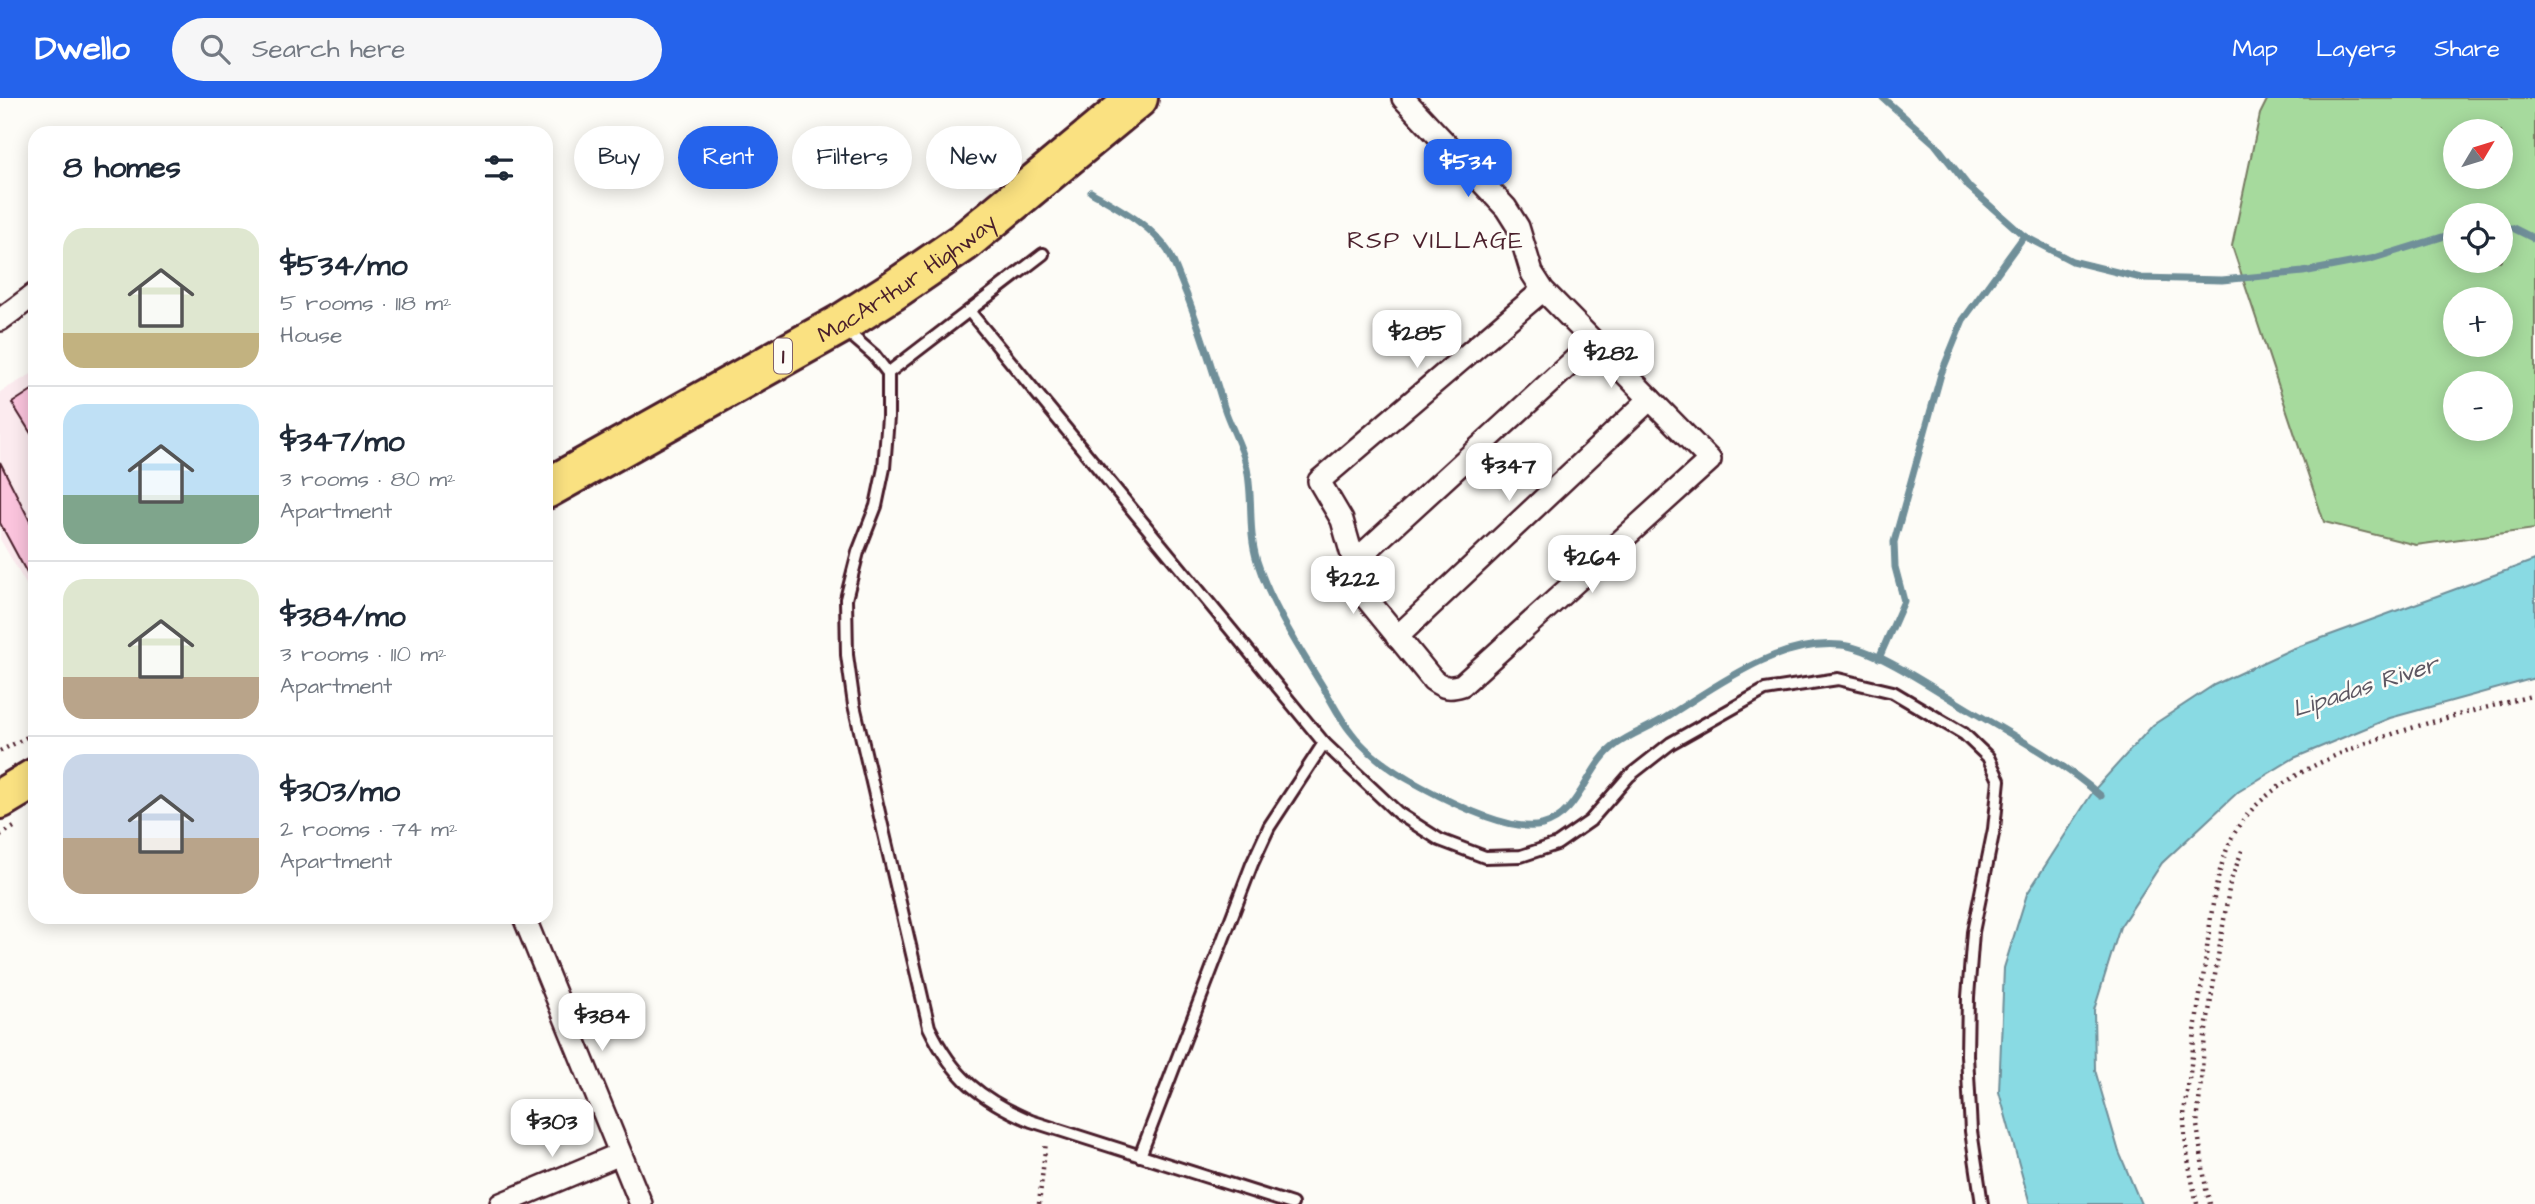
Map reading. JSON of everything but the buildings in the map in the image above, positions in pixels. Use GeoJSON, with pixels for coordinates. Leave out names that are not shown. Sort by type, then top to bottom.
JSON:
{"type":"FeatureCollection","features":[{"type":"Feature","properties":{"kind":"highway","name":"MacArthur Highway"},"geometry":{"type":"LineString","coordinates":[[553,485],[839,325],[928,268],[964,242],[1138,98]]}},
{"type":"Feature","properties":{"kind":"highway"},"geometry":{"type":"LineString","coordinates":[[0,799],[28,782]]}},
{"type":"Feature","properties":{"kind":"street"},"geometry":{"type":"LineString","coordinates":[[1403,98],[1506,208],[1518,227],[1532,273],[1543,290],[1710,460],[1462,685],[1442,687],[1433,680],[1363,594],[1342,520],[1319,481],[1543,290]]}},
{"type":"Feature","properties":{"kind":"street"},"geometry":{"type":"LineString","coordinates":[[0,320],[28,299]]}},
{"type":"Feature","properties":{"kind":"street"},"geometry":{"type":"LineString","coordinates":[[1353,563],[1594,342]]}},
{"type":"Feature","properties":{"kind":"street"},"geometry":{"type":"LineString","coordinates":[[1397,637],[1650,399]]}},
{"type":"Feature","properties":{"kind":"street"},"geometry":{"type":"LineString","coordinates":[[527,924],[641,1204]]}},
{"type":"Feature","properties":{"kind":"street"},"geometry":{"type":"LineString","coordinates":[[500,1204],[620,1154]]}},
{"type":"Feature","properties":{"kind":"lane"},"geometry":{"type":"LineString","coordinates":[[888,373],[1044,254]]}},
{"type":"Feature","properties":{"kind":"lane"},"geometry":{"type":"LineString","coordinates":[[969,311],[1324,743],[1398,813],[1440,840],[1485,857],[1521,856],[1557,844],[1590,821],[1629,775],[1671,743],[1765,690],[1838,679],[1893,692],[1964,734],[1987,757],[1998,780],[1994,829],[1973,932],[1968,997],[1967,1055],[1971,1131],[1982,1204]]}},
{"type":"Feature","properties":{"kind":"lane"},"geometry":{"type":"LineString","coordinates":[[839,325],[874,355],[888,373],[884,468],[876,506],[858,552],[846,599],[847,655],[854,705],[929,1027],[942,1054],[958,1074],[1007,1111],[1048,1127],[1292,1204]]}},
{"type":"Feature","properties":{"kind":"lane"},"geometry":{"type":"LineString","coordinates":[[1140,1156],[1269,827],[1324,743]]}},
{"type":"Feature","properties":{"kind":"path"},"geometry":{"type":"LineString","coordinates":[[2197,1204],[2188,1160],[2184,1118],[2197,1013],[2221,869],[2234,834],[2252,810],[2272,792],[2295,777],[2367,741],[2535,695]]}},
{"type":"Feature","properties":{"kind":"path"},"geometry":{"type":"LineString","coordinates":[[0,751],[28,737]]}},
{"type":"Feature","properties":{"kind":"path"},"geometry":{"type":"LineString","coordinates":[[2210,1204],[2197,1125],[2205,1036],[2230,883],[2243,848]]}},
{"type":"Feature","properties":{"kind":"path"},"geometry":{"type":"LineString","coordinates":[[1039,1204],[1048,1127]]}},
{"type":"Feature","properties":{"kind":"shaded area"},"geometry":{"type":"Polygon","coordinates":[[[28,376],[28,588],[0,539],[0,392],[28,376]]]}},
{"type":"Feature","properties":{"kind":"green space"},"geometry":{"type":"Polygon","coordinates":[[[2268,98],[2535,98],[2535,529],[2416,545],[2324,522],[2232,246],[2260,114],[2268,98]]]}},
{"type":"Feature","properties":{"kind":"water","name":"Lipadas River"},"geometry":{"type":"Polygon","coordinates":[[[2535,560],[2535,678],[2390,718],[2294,758],[2238,792],[2162,863],[2120,927],[2094,1010],[2095,1070],[2119,1152],[2141,1204],[2030,1204],[1999,1092],[2004,968],[2027,894],[2094,790],[2153,725],[2214,685],[2292,649],[2535,560]]]}},
{"type":"Feature","properties":{"kind":"waterway"},"geometry":{"type":"LineString","coordinates":[[1883,98],[1935,144],[1969,187],[2024,236],[2072,261],[2141,278],[2222,280],[2303,272],[2371,259],[2443,237]]}},
{"type":"Feature","properties":{"kind":"waterway"},"geometry":{"type":"LineString","coordinates":[[1091,192],[1143,225],[1168,251],[1191,307],[1226,414],[1244,457],[1250,488],[1254,549],[1270,594],[1295,642],[1347,727],[1374,756],[1402,776],[1481,815],[1514,825],[1542,825],[1555,820],[1566,811],[1606,753],[1622,740],[1770,657],[1817,645],[1841,645],[1871,654],[1906,671],[2070,771],[2101,796]]}},
{"type":"Feature","properties":{"kind":"waterway"},"geometry":{"type":"LineString","coordinates":[[2513,228],[2535,239]]}},
{"type":"Feature","properties":{"kind":"waterway"},"geometry":{"type":"LineString","coordinates":[[1879,658],[1904,601],[1895,567],[1894,542],[1941,374],[1963,320],[2024,236]]}},
{"type":"Feature","properties":{"kind":"district","name":"RSP VILLAGE"},"geometry":{"type":"Point","coordinates":[1436,240]}}]}
